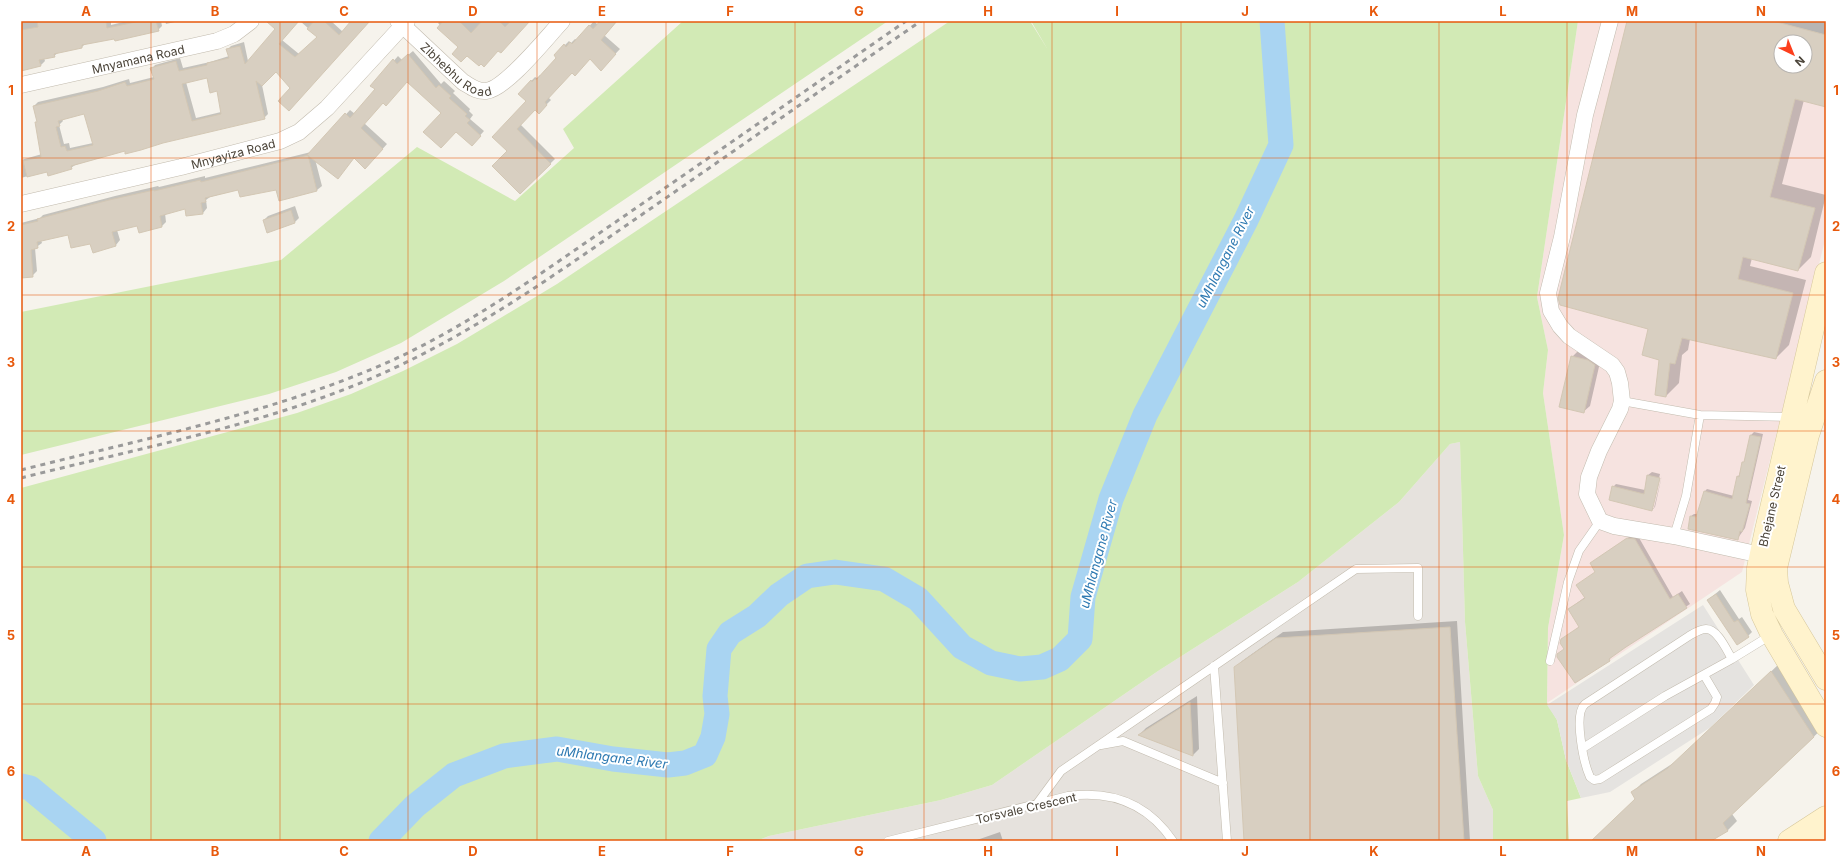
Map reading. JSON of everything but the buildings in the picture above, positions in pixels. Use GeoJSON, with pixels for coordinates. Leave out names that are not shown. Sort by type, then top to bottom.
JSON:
{"type":"FeatureCollection","features":[{"type":"Feature","properties":{"kind":"street","name":"Mnyamana Road"},"geometry":{"type":"LineString","coordinates":[[21,85],[217,41],[234,34],[251,21]]}},
{"type":"Feature","properties":{"kind":"street","name":"Zibhebhu Road"},"geometry":{"type":"LineString","coordinates":[[403,23],[463,82],[476,90],[486,91],[503,83],[513,74],[562,21]]}},
{"type":"Feature","properties":{"kind":"street"},"geometry":{"type":"LineString","coordinates":[[1610,21],[1585,115],[1562,237],[1548,293],[1551,311],[1560,326],[1570,336],[1612,365],[1617,372],[1620,383],[1622,401],[1589,477],[1587,494],[1600,521],[1614,526],[1674,536],[1761,555]]}},
{"type":"Feature","properties":{"kind":"street","name":"Mnyayiza Road"},"geometry":{"type":"LineString","coordinates":[[21,204],[181,167],[280,141],[299,132],[313,122],[403,23]]}},
{"type":"Feature","properties":{"kind":"street","name":"Bhejane Street"},"geometry":{"type":"LineString","coordinates":[[1826,273],[1810,334],[1793,417],[1758,568],[1757,590],[1762,614],[1772,635],[1826,726]]}},
{"type":"Feature","properties":{"kind":"street","name":"Bhejane Street"},"geometry":{"type":"LineString","coordinates":[[1826,381],[1808,435],[1776,568],[1777,583],[1784,609],[1826,679]]}},
{"type":"Feature","properties":{"kind":"street"},"geometry":{"type":"LineString","coordinates":[[1789,841],[1826,817]]}},
{"type":"Feature","properties":{"kind":"street"},"geometry":{"type":"LineString","coordinates":[[1820,841],[1826,838]]}},
{"type":"Feature","properties":{"kind":"lane"},"geometry":{"type":"LineString","coordinates":[[1622,401],[1700,415],[1793,417]]}},
{"type":"Feature","properties":{"kind":"lane"},"geometry":{"type":"LineString","coordinates":[[1674,536],[1686,496],[1700,415]]}},
{"type":"Feature","properties":{"kind":"lane"},"geometry":{"type":"LineString","coordinates":[[1550,661],[1570,576],[1579,551],[1600,521]]}},
{"type":"Feature","properties":{"kind":"lane"},"geometry":{"type":"LineString","coordinates":[[1036,804],[1061,770],[1356,569],[1418,568],[1418,616]]}},
{"type":"Feature","properties":{"kind":"lane"},"geometry":{"type":"LineString","coordinates":[[1704,675],[1717,697],[1714,706],[1600,779],[1594,780],[1590,777],[1584,763],[1580,724],[1581,708],[1689,636],[1701,630],[1713,630],[1732,659]]}},
{"type":"Feature","properties":{"kind":"lane"},"geometry":{"type":"LineString","coordinates":[[1583,748],[1665,696],[1772,635]]}},
{"type":"Feature","properties":{"kind":"lane"},"geometry":{"type":"LineString","coordinates":[[1214,666],[1228,841]]}},
{"type":"Feature","properties":{"kind":"lane"},"geometry":{"type":"LineString","coordinates":[[1098,745],[1123,741],[1223,783]]}},
{"type":"Feature","properties":{"kind":"lane","name":"Torsvale Crescent"},"geometry":{"type":"LineString","coordinates":[[888,841],[907,839],[1036,804],[1068,796],[1084,794],[1108,796],[1135,806],[1163,827],[1173,841]]}},
{"type":"Feature","properties":{"kind":"shaded area"},"geometry":{"type":"Polygon","coordinates":[[[1578,21],[1826,21],[1826,236],[1742,572],[1547,703],[1548,628],[1564,535],[1543,393],[1548,350],[1537,297],[1578,21]]]}},
{"type":"Feature","properties":{"kind":"shaded area"},"geometry":{"type":"Polygon","coordinates":[[[1773,21],[1826,21],[1826,35],[1773,21]]]}},
{"type":"Feature","properties":{"kind":"shaded area"},"geometry":{"type":"Polygon","coordinates":[[[1460,442],[1465,622],[1478,776],[1493,810],[1493,841],[756,841],[769,836],[941,800],[992,785],[1158,671],[1298,582],[1399,502],[1450,444],[1460,442]]]}},
{"type":"Feature","properties":{"kind":"shaded area"},"geometry":{"type":"Polygon","coordinates":[[[1703,605],[1754,685],[1711,727],[1610,792],[1581,798],[1566,760],[1557,720],[1547,705],[1703,605]]]}},
{"type":"Feature","properties":{"kind":"green space"},"geometry":{"type":"Polygon","coordinates":[[[683,21],[888,21],[504,281],[401,343],[336,372],[269,394],[21,455],[21,312],[281,260],[417,147],[515,201],[574,148],[563,129],[683,21]]]}},
{"type":"Feature","properties":{"kind":"green space"},"geometry":{"type":"Polygon","coordinates":[[[950,21],[1030,21],[1048,50],[1031,21],[1578,21],[1537,297],[1548,350],[1543,393],[1564,535],[1548,628],[1547,703],[1557,720],[1566,760],[1581,798],[1567,801],[1569,841],[1493,841],[1493,810],[1478,776],[1465,622],[1460,442],[1450,444],[1399,502],[1298,582],[1158,671],[992,785],[941,800],[769,836],[756,841],[21,841],[21,488],[297,413],[351,394],[403,371],[457,344],[557,284],[950,21]]]}},
{"type":"Feature","properties":{"kind":"waterway","name":"uMhlangane River"},"geometry":{"type":"LineString","coordinates":[[381,841],[415,806],[454,775],[504,756],[557,749],[613,759],[668,765],[685,763],[705,755],[713,737],[717,714],[715,696],[719,649],[730,633],[757,616],[779,595],[807,576],[835,572],[884,579],[918,599],[962,647],[991,663],[1020,669],[1042,667],[1060,659],[1080,639],[1083,597],[1111,499],[1145,415],[1246,220],[1281,145],[1272,21]]}},
{"type":"Feature","properties":{"kind":"waterway","name":"uMhlangane River"},"geometry":{"type":"LineString","coordinates":[[21,786],[30,788],[94,841]]}},
{"type":"Feature","properties":{"kind":"railway"},"geometry":{"type":"LineString","coordinates":[[21,470],[205,424],[296,397],[340,382],[384,364],[415,349],[476,316],[534,278],[906,21]]}},
{"type":"Feature","properties":{"kind":"railway"},"geometry":{"type":"LineString","coordinates":[[21,478],[208,432],[301,405],[346,389],[422,354],[485,319],[545,281],[921,21]]}}]}
